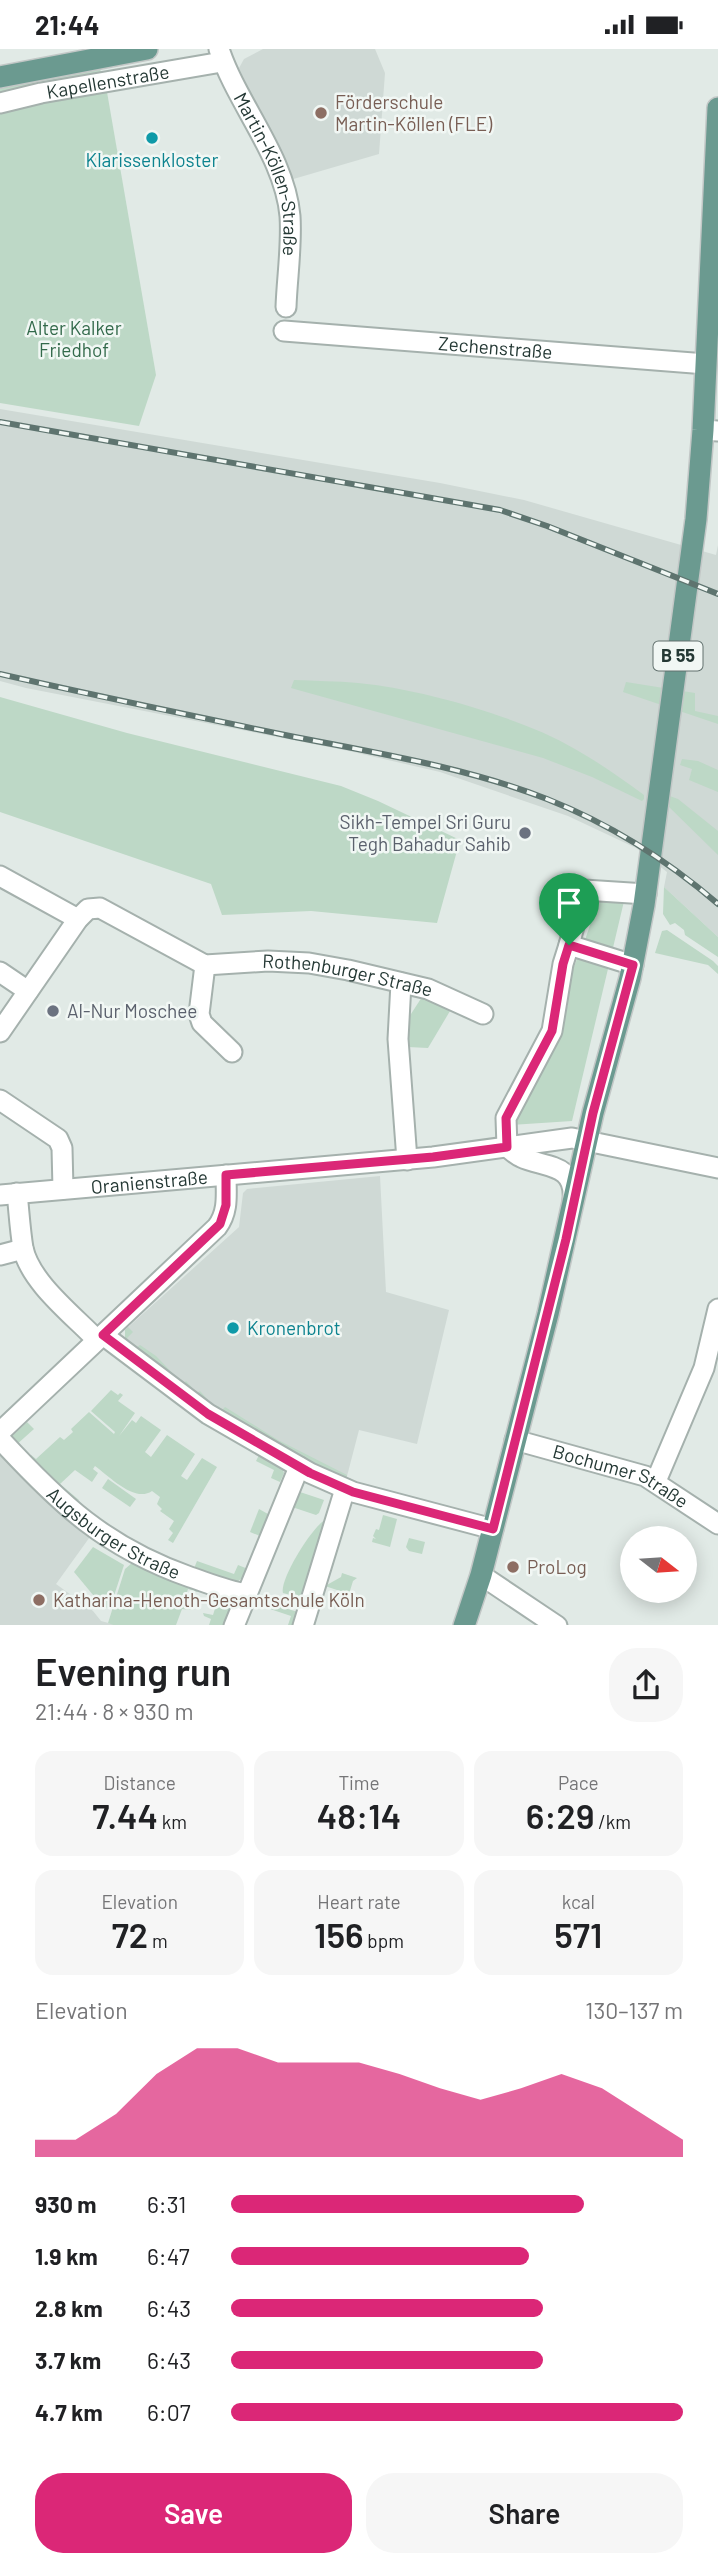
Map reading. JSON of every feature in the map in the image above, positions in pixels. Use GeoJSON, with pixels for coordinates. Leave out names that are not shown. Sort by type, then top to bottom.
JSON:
{"type":"FeatureCollection","features":[{"type":"Feature","properties":{"kind":"main road","name":"Kapellenstraße"},"geometry":{"type":"LineString","coordinates":[[0,77],[123,51],[147,49]]}},
{"type":"Feature","properties":{"kind":"main road","name":"B 55"},"geometry":{"type":"LineString","coordinates":[[464,1625],[481,1575],[548,1314],[593,1113],[633,965],[646,894],[696,519],[711,431],[706,364],[713,279],[718,108]]}},
{"type":"Feature","properties":{"kind":"street","name":"Kapellenstraße"},"geometry":{"type":"LineString","coordinates":[[0,103],[109,82],[217,56]]}},
{"type":"Feature","properties":{"kind":"street","name":"Martin-Köllen-Straße"},"geometry":{"type":"LineString","coordinates":[[217,56],[272,157],[285,193],[290,216],[286,307]]}},
{"type":"Feature","properties":{"kind":"street","name":"Zechenstraße"},"geometry":{"type":"LineString","coordinates":[[284,331],[706,364]]}},
{"type":"Feature","properties":{"kind":"street"},"geometry":{"type":"LineString","coordinates":[[0,876],[83,914]]}},
{"type":"Feature","properties":{"kind":"street"},"geometry":{"type":"LineString","coordinates":[[573,1201],[572,1183],[563,1172],[520,1157],[507,1147],[506,1118],[552,1031],[563,964],[584,890],[646,894]]}},
{"type":"Feature","properties":{"kind":"street"},"geometry":{"type":"LineString","coordinates":[[0,1032],[83,914],[100,908],[205,965],[199,1014],[202,1023],[232,1052]]}},
{"type":"Feature","properties":{"kind":"street"},"geometry":{"type":"LineString","coordinates":[[569,945],[633,965]]}},
{"type":"Feature","properties":{"kind":"street","name":"Rothenburger Straße"},"geometry":{"type":"LineString","coordinates":[[205,965],[268,961],[309,964],[428,989],[483,1014]]}},
{"type":"Feature","properties":{"kind":"street"},"geometry":{"type":"LineString","coordinates":[[0,972],[28,991]]}},
{"type":"Feature","properties":{"kind":"street"},"geometry":{"type":"LineString","coordinates":[[401,982],[398,1050],[407,1160]]}},
{"type":"Feature","properties":{"kind":"street"},"geometry":{"type":"LineString","coordinates":[[0,1100],[58,1139],[62,1148],[63,1189]]}},
{"type":"Feature","properties":{"kind":"street","name":"Oranienstraße"},"geometry":{"type":"LineString","coordinates":[[9,1194],[407,1160],[572,1138],[718,1168]]}},
{"type":"Feature","properties":{"kind":"street"},"geometry":{"type":"LineString","coordinates":[[0,1432],[220,1224],[226,1205],[226,1175]]}},
{"type":"Feature","properties":{"kind":"street"},"geometry":{"type":"LineString","coordinates":[[9,1194],[23,1249],[29,1266],[39,1280],[100,1337],[208,1414],[299,1467],[345,1489],[493,1529]]}},
{"type":"Feature","properties":{"kind":"street"},"geometry":{"type":"LineString","coordinates":[[0,1255],[23,1249]]}},
{"type":"Feature","properties":{"kind":"street"},"geometry":{"type":"LineString","coordinates":[[656,1481],[706,1362],[718,1309]]}},
{"type":"Feature","properties":{"kind":"street","name":"Augsburger Straße"},"geometry":{"type":"LineString","coordinates":[[0,1440],[60,1502],[114,1543],[184,1575],[247,1594]]}},
{"type":"Feature","properties":{"kind":"street","name":"Bochumer Straße"},"geometry":{"type":"LineString","coordinates":[[515,1440],[637,1473],[656,1481],[718,1524]]}},
{"type":"Feature","properties":{"kind":"street"},"geometry":{"type":"LineString","coordinates":[[234,1625],[299,1467]]}},
{"type":"Feature","properties":{"kind":"street"},"geometry":{"type":"LineString","coordinates":[[303,1625],[345,1489]]}},
{"type":"Feature","properties":{"kind":"street"},"geometry":{"type":"LineString","coordinates":[[481,1575],[556,1625]]}},
{"type":"Feature","properties":{"kind":"shaded area","name":"Förderschule Martin-Köllen (FLE)"},"geometry":{"type":"Polygon","coordinates":[[[263,49],[375,49],[385,73],[379,154],[290,180],[239,68],[244,59],[263,49]]]}},
{"type":"Feature","properties":{"kind":"shaded area"},"geometry":{"type":"Polygon","coordinates":[[[0,409],[440,483],[524,500],[716,555],[718,545],[718,937],[664,887],[667,872],[636,848],[568,816],[440,772],[349,751],[0,681],[0,409]]]}},
{"type":"Feature","properties":{"kind":"shaded area","name":"Kronenbrot"},"geometry":{"type":"Polygon","coordinates":[[[380,1176],[386,1292],[449,1310],[417,1444],[359,1430],[346,1480],[220,1412],[125,1340],[125,1330],[239,1227],[243,1193],[247,1189],[380,1176]]]}},
{"type":"Feature","properties":{"kind":"shaded area"},"geometry":{"type":"Polygon","coordinates":[[[0,1452],[92,1534],[56,1584],[93,1611],[101,1621],[116,1625],[0,1625],[0,1452]]]}},
{"type":"Feature","properties":{"kind":"green space"},"geometry":{"type":"Polygon","coordinates":[[[98,68],[104,74],[0,95],[0,81],[98,68]]]}},
{"type":"Feature","properties":{"kind":"green space","name":"Alter Kalker Friedhof"},"geometry":{"type":"Polygon","coordinates":[[[107,92],[156,375],[139,426],[0,403],[0,113],[107,92]]]}},
{"type":"Feature","properties":{"kind":"green space"},"geometry":{"type":"Polygon","coordinates":[[[294,680],[350,682],[424,694],[514,721],[577,750],[644,795],[644,799],[642,801],[543,758],[291,688],[294,680]]]}},
{"type":"Feature","properties":{"kind":"green space"},"geometry":{"type":"Polygon","coordinates":[[[626,682],[695,693],[695,711],[718,716],[718,724],[623,692],[626,682]]]}},
{"type":"Feature","properties":{"kind":"green space"},"geometry":{"type":"Polygon","coordinates":[[[0,697],[127,733],[341,786],[460,840],[437,923],[311,911],[222,915],[211,884],[0,812],[0,697]]]}},
{"type":"Feature","properties":{"kind":"green space"},"geometry":{"type":"Polygon","coordinates":[[[682,759],[698,761],[718,770],[718,792],[689,780],[692,769],[680,765],[682,759]]]}},
{"type":"Feature","properties":{"kind":"green space"},"geometry":{"type":"Polygon","coordinates":[[[667,795],[678,799],[718,831],[718,855],[664,802],[667,795]]]}},
{"type":"Feature","properties":{"kind":"green space"},"geometry":{"type":"Polygon","coordinates":[[[664,887],[718,937],[718,957],[685,935],[684,930],[675,923],[670,925],[663,914],[664,887]]]}},
{"type":"Feature","properties":{"kind":"green space"},"geometry":{"type":"Polygon","coordinates":[[[600,895],[625,897],[572,1121],[511,1125],[568,1005],[563,993],[600,895]]]}},
{"type":"Feature","properties":{"kind":"green space"},"geometry":{"type":"Polygon","coordinates":[[[667,930],[713,961],[718,966],[718,974],[708,965],[655,953],[662,931],[667,930]]]}},
{"type":"Feature","properties":{"kind":"green space"},"geometry":{"type":"Polygon","coordinates":[[[422,997],[450,1011],[428,1048],[408,1047],[409,1017],[422,997]]]}},
{"type":"Feature","properties":{"kind":"green space"},"geometry":{"type":"Polygon","coordinates":[[[128,1327],[133,1332],[127,1338],[136,1348],[140,1345],[156,1356],[183,1384],[186,1381],[208,1400],[205,1401],[125,1340],[125,1330],[128,1327]]]}},
{"type":"Feature","properties":{"kind":"green space"},"geometry":{"type":"Polygon","coordinates":[[[111,1390],[123,1395],[118,1401],[135,1413],[119,1436],[132,1420],[136,1423],[141,1416],[161,1430],[145,1452],[151,1457],[167,1435],[195,1454],[181,1476],[187,1480],[202,1458],[217,1467],[173,1543],[168,1540],[173,1533],[169,1529],[174,1521],[160,1511],[162,1509],[157,1504],[160,1497],[152,1491],[138,1494],[130,1491],[95,1466],[93,1469],[98,1473],[92,1482],[75,1470],[60,1484],[79,1500],[75,1505],[27,1459],[31,1455],[36,1459],[60,1437],[64,1440],[73,1432],[71,1429],[89,1412],[114,1434],[115,1432],[91,1411],[111,1390]]]}},
{"type":"Feature","properties":{"kind":"green space"},"geometry":{"type":"Polygon","coordinates":[[[218,1406],[222,1410],[225,1407],[278,1440],[347,1475],[346,1480],[267,1441],[215,1409],[218,1406]]]}},
{"type":"Feature","properties":{"kind":"green space"},"geometry":{"type":"Polygon","coordinates":[[[27,1422],[34,1429],[15,1446],[8,1440],[27,1422]]]}},
{"type":"Feature","properties":{"kind":"green space"},"geometry":{"type":"Polygon","coordinates":[[[259,1455],[282,1468],[284,1473],[280,1482],[271,1478],[274,1470],[256,1461],[259,1455]]]}},
{"type":"Feature","properties":{"kind":"green space"},"geometry":{"type":"Polygon","coordinates":[[[108,1479],[136,1499],[130,1507],[102,1488],[108,1479]]]}},
{"type":"Feature","properties":{"kind":"green space"},"geometry":{"type":"Polygon","coordinates":[[[300,1492],[324,1500],[319,1513],[316,1515],[292,1507],[300,1492]]]}},
{"type":"Feature","properties":{"kind":"green space"},"geometry":{"type":"Polygon","coordinates":[[[259,1509],[268,1514],[260,1536],[250,1532],[259,1509]]]}},
{"type":"Feature","properties":{"kind":"green space"},"geometry":{"type":"Polygon","coordinates":[[[383,1515],[397,1519],[390,1547],[372,1542],[373,1538],[376,1539],[373,1536],[376,1529],[379,1530],[383,1515]]]}},
{"type":"Feature","properties":{"kind":"green space"},"geometry":{"type":"Polygon","coordinates":[[[325,1520],[302,1598],[283,1593],[286,1577],[298,1554],[325,1520]]]}},
{"type":"Feature","properties":{"kind":"green space"},"geometry":{"type":"Polygon","coordinates":[[[409,1538],[425,1542],[422,1554],[409,1551],[406,1547],[409,1538]]]}},
{"type":"Feature","properties":{"kind":"green space"},"geometry":{"type":"Polygon","coordinates":[[[93,1547],[124,1565],[110,1608],[103,1607],[74,1572],[93,1547]]]}},
{"type":"Feature","properties":{"kind":"green space"},"geometry":{"type":"Polygon","coordinates":[[[197,1561],[234,1574],[238,1565],[248,1569],[246,1575],[233,1585],[193,1571],[197,1561]]]}},
{"type":"Feature","properties":{"kind":"green space"},"geometry":{"type":"Polygon","coordinates":[[[132,1563],[200,1589],[197,1592],[188,1589],[183,1605],[191,1610],[182,1609],[176,1625],[108,1623],[125,1569],[132,1563]]]}},
{"type":"Feature","properties":{"kind":"green space"},"geometry":{"type":"Polygon","coordinates":[[[342,1573],[357,1578],[353,1581],[349,1594],[325,1586],[341,1577],[342,1573]]]}},
{"type":"Feature","properties":{"kind":"green space"},"geometry":{"type":"Polygon","coordinates":[[[211,1592],[235,1600],[231,1625],[209,1625],[211,1619],[203,1613],[213,1615],[218,1599],[210,1597],[211,1592]]]}},
{"type":"Feature","properties":{"kind":"green space"},"geometry":{"type":"Polygon","coordinates":[[[271,1604],[298,1612],[294,1625],[288,1625],[291,1616],[270,1609],[271,1604]]]}},
{"type":"Feature","properties":{"kind":"railway"},"geometry":{"type":"LineString","coordinates":[[0,422],[500,510],[718,594]]}},
{"type":"Feature","properties":{"kind":"railway"},"geometry":{"type":"LineString","coordinates":[[0,674],[420,762],[516,788],[570,809],[637,844],[718,904]]}},
{"type":"Feature","properties":{"kind":"place","name":"Förderschule Martin-Köllen (FLE)"},"geometry":{"type":"Point","coordinates":[321,113]}},
{"type":"Feature","properties":{"kind":"place","name":"Klarissenkloster"},"geometry":{"type":"Point","coordinates":[152,138]}},
{"type":"Feature","properties":{"kind":"place","name":"Sikh-Tempel Sri Guru Tegh Bahadur Sahib"},"geometry":{"type":"Point","coordinates":[525,833]}},
{"type":"Feature","properties":{"kind":"place","name":"Al-Nur Moschee"},"geometry":{"type":"Point","coordinates":[53,1011]}},
{"type":"Feature","properties":{"kind":"place","name":"Kronenbrot"},"geometry":{"type":"Point","coordinates":[233,1328]}},
{"type":"Feature","properties":{"kind":"place","name":"ProLog"},"geometry":{"type":"Point","coordinates":[513,1567]}},
{"type":"Feature","properties":{"kind":"place","name":"Katharina-Henoth-Gesamtschule Köln"},"geometry":{"type":"Point","coordinates":[39,1600]}},
{"type":"Feature","properties":{"kind":"route"},"geometry":{"type":"LineString","coordinates":[[569,945],[633,965],[593,1113],[548,1314],[493,1529],[353,1492],[310,1473],[208,1414],[103,1335],[220,1224],[227,1200],[226,1175],[433,1157],[507,1147],[506,1118],[552,1031],[563,964],[569,945]]}}]}
